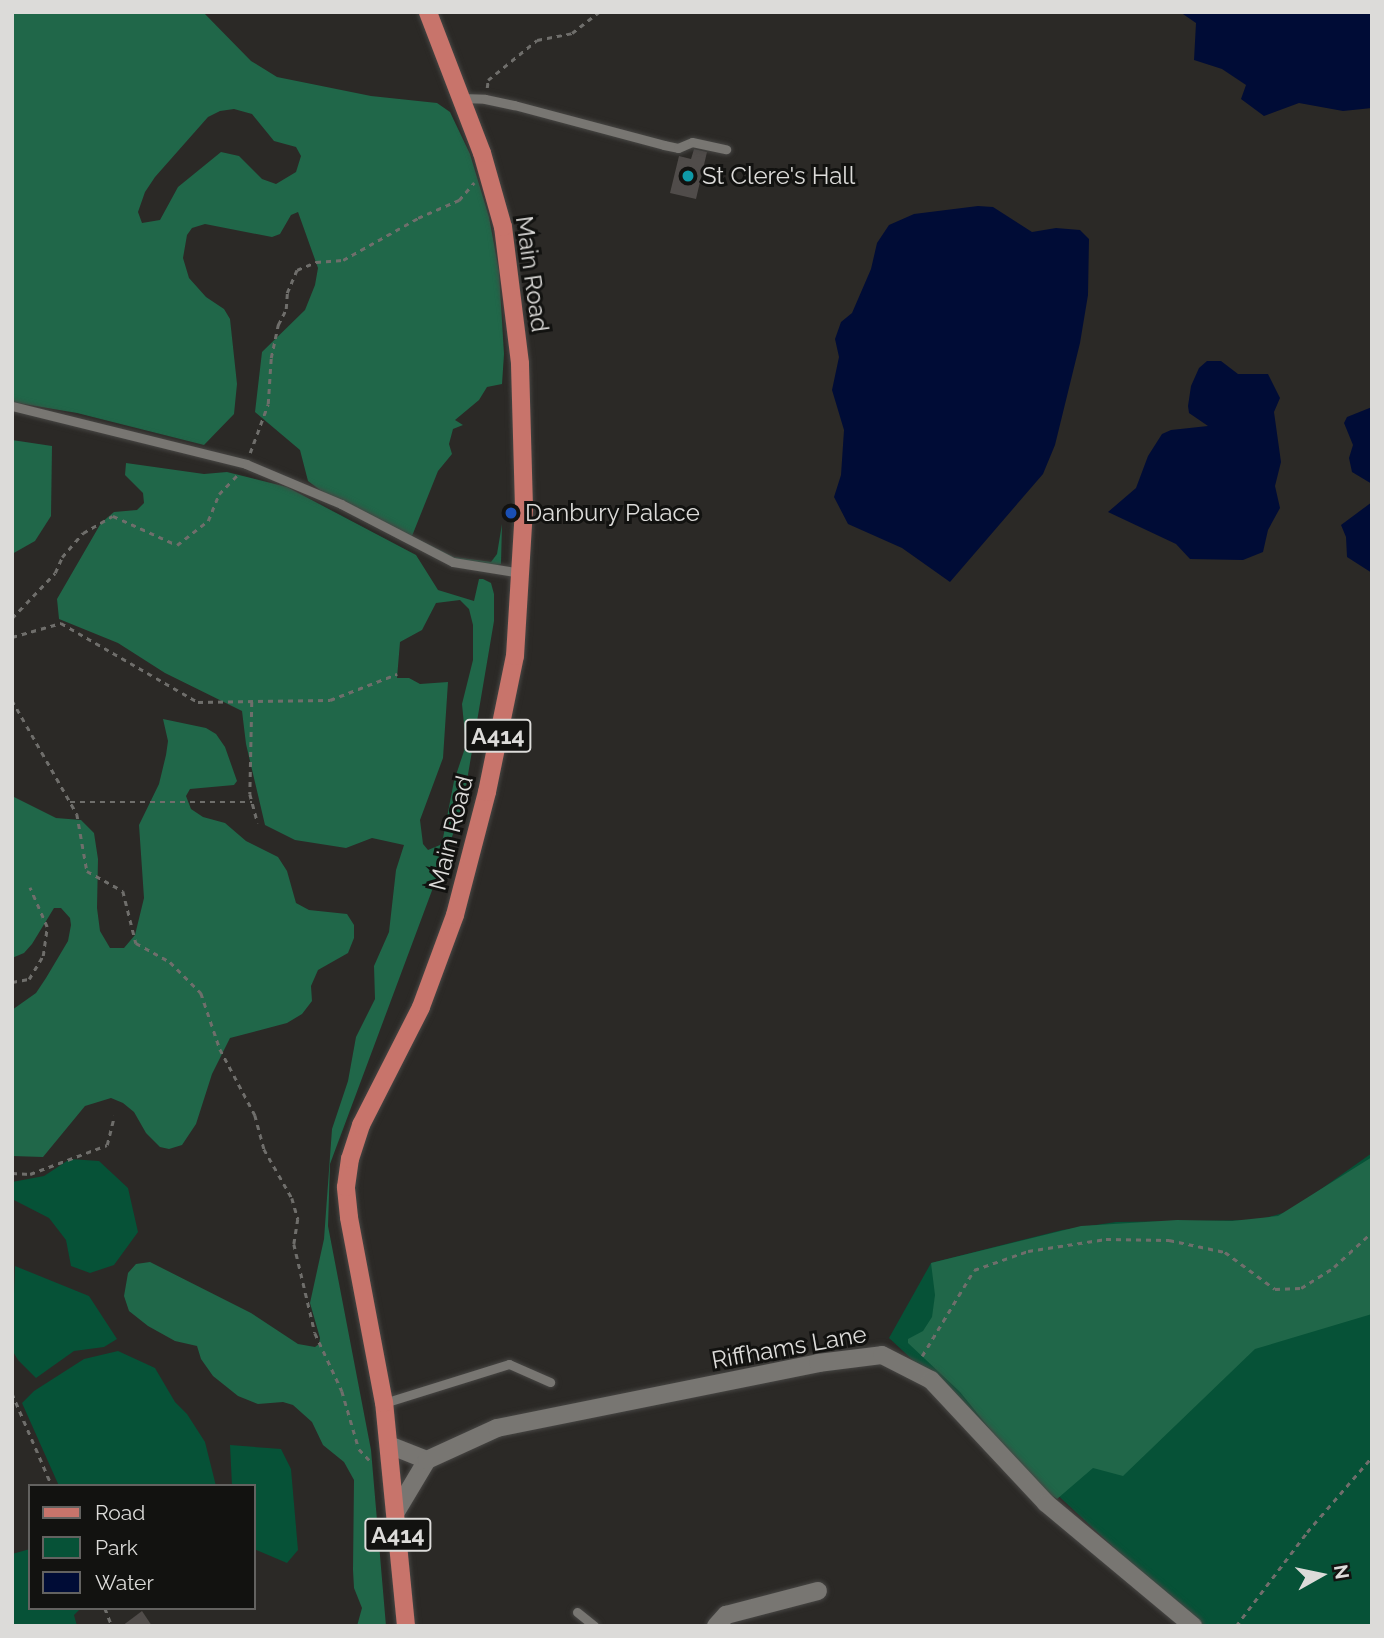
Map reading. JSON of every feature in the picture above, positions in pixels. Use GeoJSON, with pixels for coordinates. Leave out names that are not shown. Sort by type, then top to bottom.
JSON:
{"type":"FeatureCollection","features":[{"type":"Feature","properties":{"kind":"main road","name":"Main Road"},"geometry":{"type":"LineString","coordinates":[[389,1445],[384,1403],[349,1217],[346,1187],[350,1158],[361,1125],[421,1007],[455,915],[487,792],[515,656],[524,508],[520,363],[503,227],[487,172],[428,12]]}},
{"type":"Feature","properties":{"kind":"main road","name":"A414"},"geometry":{"type":"LineString","coordinates":[[389,1445],[406,1626]]}},
{"type":"Feature","properties":{"kind":"street","name":"Riffhams Lane"},"geometry":{"type":"LineString","coordinates":[[427,1460],[497,1428],[818,1363],[882,1355],[932,1380],[1046,1503],[1194,1626]]}},
{"type":"Feature","properties":{"kind":"street"},"geometry":{"type":"LineString","coordinates":[[389,1445],[427,1460],[396,1512]]}},
{"type":"Feature","properties":{"kind":"street"},"geometry":{"type":"LineString","coordinates":[[716,1626],[726,1615],[818,1591]]}},
{"type":"Feature","properties":{"kind":"lane"},"geometry":{"type":"LineString","coordinates":[[461,98],[485,99],[678,148],[692,142],[726,149]]}},
{"type":"Feature","properties":{"kind":"lane"},"geometry":{"type":"LineString","coordinates":[[12,406],[246,464],[341,504],[453,562],[521,573]]}},
{"type":"Feature","properties":{"kind":"lane"},"geometry":{"type":"LineString","coordinates":[[384,1403],[509,1364],[550,1382]]}},
{"type":"Feature","properties":{"kind":"lane"},"geometry":{"type":"LineString","coordinates":[[577,1612],[594,1626]]}},
{"type":"Feature","properties":{"kind":"path"},"geometry":{"type":"LineString","coordinates":[[485,99],[488,80],[537,40],[572,33],[599,12]]}},
{"type":"Feature","properties":{"kind":"path"},"geometry":{"type":"LineString","coordinates":[[12,618],[55,573],[62,557],[83,533],[113,516],[177,545],[208,521],[219,494],[246,464],[268,404],[271,358],[278,325],[286,309],[287,293],[297,270],[316,262],[343,260],[418,218],[459,200],[487,172]]}},
{"type":"Feature","properties":{"kind":"path"},"geometry":{"type":"LineString","coordinates":[[12,637],[61,623],[198,702],[330,700],[397,674]]}},
{"type":"Feature","properties":{"kind":"path"},"geometry":{"type":"LineString","coordinates":[[12,700],[77,814],[88,871],[124,891],[136,943],[170,962],[201,993],[220,1049],[255,1115],[264,1149],[292,1198],[298,1219],[294,1244],[309,1309],[329,1368],[342,1391],[359,1449],[379,1470],[392,1471]]}},
{"type":"Feature","properties":{"kind":"path"},"geometry":{"type":"LineString","coordinates":[[252,702],[252,802],[258,823]]}},
{"type":"Feature","properties":{"kind":"path"},"geometry":{"type":"LineString","coordinates":[[70,802],[252,802]]}},
{"type":"Feature","properties":{"kind":"path"},"geometry":{"type":"LineString","coordinates":[[12,982],[29,979],[43,956],[47,927],[30,888]]}},
{"type":"Feature","properties":{"kind":"path"},"geometry":{"type":"LineString","coordinates":[[12,1173],[30,1174],[107,1145],[114,1116]]}},
{"type":"Feature","properties":{"kind":"path"},"geometry":{"type":"LineString","coordinates":[[913,1371],[974,1270],[1028,1251],[1106,1239],[1169,1240],[1225,1252],[1275,1289],[1288,1289],[1301,1288],[1334,1267],[1372,1232]]}},
{"type":"Feature","properties":{"kind":"path"},"geometry":{"type":"LineString","coordinates":[[12,1393],[51,1484]]}},
{"type":"Feature","properties":{"kind":"path"},"geometry":{"type":"LineString","coordinates":[[1236,1626],[1307,1532],[1372,1457]]}},
{"type":"Feature","properties":{"kind":"green space"},"geometry":{"type":"Polygon","coordinates":[[[12,12],[203,12],[251,61],[277,77],[371,96],[437,103],[450,112],[470,154],[489,217],[499,271],[504,354],[502,384],[487,387],[479,400],[455,420],[463,425],[453,429],[449,444],[452,454],[438,471],[412,536],[454,557],[491,562],[497,554],[502,524],[501,564],[492,567],[452,560],[405,538],[320,490],[308,481],[300,450],[255,412],[262,352],[305,310],[315,285],[318,268],[298,212],[291,215],[280,234],[272,237],[205,224],[192,228],[187,235],[183,258],[189,278],[206,297],[224,309],[230,319],[237,384],[234,414],[204,445],[77,413],[12,402],[12,12]],[[234,109],[220,111],[208,117],[145,192],[138,212],[142,223],[160,220],[178,187],[221,152],[239,156],[262,179],[276,184],[296,172],[301,156],[296,147],[274,141],[252,114],[234,109]]]}},
{"type":"Feature","properties":{"kind":"green space"},"geometry":{"type":"Polygon","coordinates":[[[12,440],[52,446],[51,516],[35,541],[12,554],[12,440]]]}},
{"type":"Feature","properties":{"kind":"green space"},"geometry":{"type":"Polygon","coordinates":[[[126,463],[204,474],[227,472],[287,487],[416,555],[438,590],[474,601],[479,579],[483,579],[491,583],[494,594],[494,621],[462,810],[330,1164],[328,1226],[371,1450],[386,1626],[357,1626],[362,1608],[354,1588],[354,1480],[344,1462],[323,1445],[312,1422],[293,1405],[283,1402],[258,1404],[238,1396],[213,1376],[201,1359],[197,1346],[175,1341],[148,1326],[129,1311],[124,1296],[128,1273],[136,1264],[150,1262],[251,1313],[298,1344],[315,1347],[319,1344],[320,1338],[310,1303],[324,1239],[332,1129],[348,1081],[356,1037],[375,999],[374,966],[389,932],[396,870],[404,845],[372,838],[346,848],[295,840],[265,825],[246,744],[242,711],[165,673],[118,643],[59,619],[57,599],[101,523],[114,512],[137,510],[144,503],[143,493],[125,475],[126,463]],[[460,600],[436,603],[422,630],[400,642],[397,678],[409,678],[420,684],[448,682],[443,758],[420,820],[423,844],[428,850],[440,845],[443,838],[454,781],[466,745],[462,704],[473,660],[473,625],[469,609],[460,600]]]}},
{"type":"Feature","properties":{"kind":"green space"},"geometry":{"type":"Polygon","coordinates":[[[163,719],[206,728],[216,734],[225,747],[237,781],[234,785],[190,789],[186,796],[191,809],[203,817],[225,823],[246,841],[278,857],[287,871],[296,903],[309,910],[347,914],[354,925],[354,938],[348,953],[318,970],[311,986],[312,1001],[302,1014],[287,1023],[230,1038],[212,1074],[196,1124],[182,1145],[169,1149],[160,1147],[146,1133],[134,1112],[111,1098],[85,1106],[43,1157],[12,1156],[12,1010],[36,993],[68,941],[71,925],[70,918],[61,908],[54,908],[32,944],[24,953],[12,958],[12,796],[56,818],[81,820],[94,833],[98,859],[97,908],[100,931],[110,948],[124,948],[135,935],[144,898],[139,825],[159,784],[166,755],[168,741],[163,719]]]}},
{"type":"Feature","properties":{"kind":"green space"},"geometry":{"type":"Polygon","coordinates":[[[1372,1153],[1372,1626],[1198,1626],[889,1338],[931,1263],[1062,1230],[1116,1222],[1258,1220],[1290,1211],[1372,1153]]]}},
{"type":"Feature","properties":{"kind":"green space"},"geometry":{"type":"Polygon","coordinates":[[[1372,1157],[1372,1314],[1255,1349],[1123,1476],[1093,1468],[1057,1499],[1034,1484],[960,1392],[908,1343],[908,1339],[923,1331],[932,1317],[935,1295],[931,1263],[1081,1226],[1177,1220],[1232,1221],[1278,1216],[1372,1157]]]}},
{"type":"Feature","properties":{"kind":"green space"},"geometry":{"type":"Polygon","coordinates":[[[70,1159],[99,1161],[128,1188],[138,1232],[114,1265],[90,1273],[71,1266],[66,1240],[49,1218],[12,1199],[12,1182],[44,1176],[70,1159]]]}},
{"type":"Feature","properties":{"kind":"green space"},"geometry":{"type":"Polygon","coordinates":[[[15,1266],[89,1296],[117,1339],[104,1347],[74,1351],[36,1378],[12,1350],[15,1266]]]}},
{"type":"Feature","properties":{"kind":"green space"},"geometry":{"type":"Polygon","coordinates":[[[118,1351],[155,1368],[175,1402],[187,1414],[205,1442],[216,1484],[58,1484],[22,1403],[34,1391],[84,1359],[118,1351]]]}},
{"type":"Feature","properties":{"kind":"green space"},"geometry":{"type":"Polygon","coordinates":[[[230,1445],[281,1449],[291,1469],[298,1550],[287,1563],[256,1550],[256,1484],[232,1484],[230,1445]]]}},
{"type":"Feature","properties":{"kind":"green space"},"geometry":{"type":"Polygon","coordinates":[[[28,1550],[28,1610],[79,1610],[74,1615],[77,1626],[12,1626],[12,1554],[28,1550]]]}},
{"type":"Feature","properties":{"kind":"water"},"geometry":{"type":"Polygon","coordinates":[[[1180,12],[1372,12],[1372,108],[1343,111],[1299,103],[1264,116],[1241,99],[1246,85],[1222,69],[1194,60],[1196,23],[1180,12]]]}},
{"type":"Feature","properties":{"kind":"water"},"geometry":{"type":"Polygon","coordinates":[[[978,206],[993,207],[1032,232],[1056,228],[1080,230],[1089,239],[1088,295],[1080,343],[1055,445],[1043,474],[950,582],[902,548],[848,524],[834,497],[841,475],[844,430],[832,390],[839,357],[835,339],[841,322],[852,313],[871,269],[877,243],[889,225],[914,214],[978,206]]]}},
{"type":"Feature","properties":{"kind":"water"},"geometry":{"type":"Polygon","coordinates":[[[1207,361],[1221,361],[1238,374],[1268,374],[1280,398],[1274,412],[1281,462],[1275,486],[1280,508],[1268,530],[1263,552],[1243,560],[1190,559],[1176,544],[1108,512],[1136,488],[1148,456],[1162,434],[1171,430],[1208,426],[1189,413],[1188,406],[1191,386],[1199,368],[1207,361]]]}},
{"type":"Feature","properties":{"kind":"water"},"geometry":{"type":"Polygon","coordinates":[[[1372,407],[1372,484],[1352,472],[1349,458],[1353,445],[1344,423],[1347,417],[1372,407]]]}},
{"type":"Feature","properties":{"kind":"water"},"geometry":{"type":"Polygon","coordinates":[[[1372,502],[1372,573],[1347,557],[1346,537],[1341,525],[1372,502]]]}},
{"type":"Feature","properties":{"kind":"building","name":"St Clere's Hall"},"geometry":{"type":"Polygon","coordinates":[[[694,149],[707,152],[696,199],[670,193],[679,156],[691,159],[694,149]]]}},
{"type":"Feature","properties":{"kind":"building"},"geometry":{"type":"Polygon","coordinates":[[[142,1611],[152,1626],[122,1626],[142,1611]]]}},
{"type":"Feature","properties":{"kind":"place","name":"St Clere's Hall"},"geometry":{"type":"Point","coordinates":[688,176]}},
{"type":"Feature","properties":{"kind":"place","name":"Danbury Palace"},"geometry":{"type":"Point","coordinates":[511,513]}}]}
